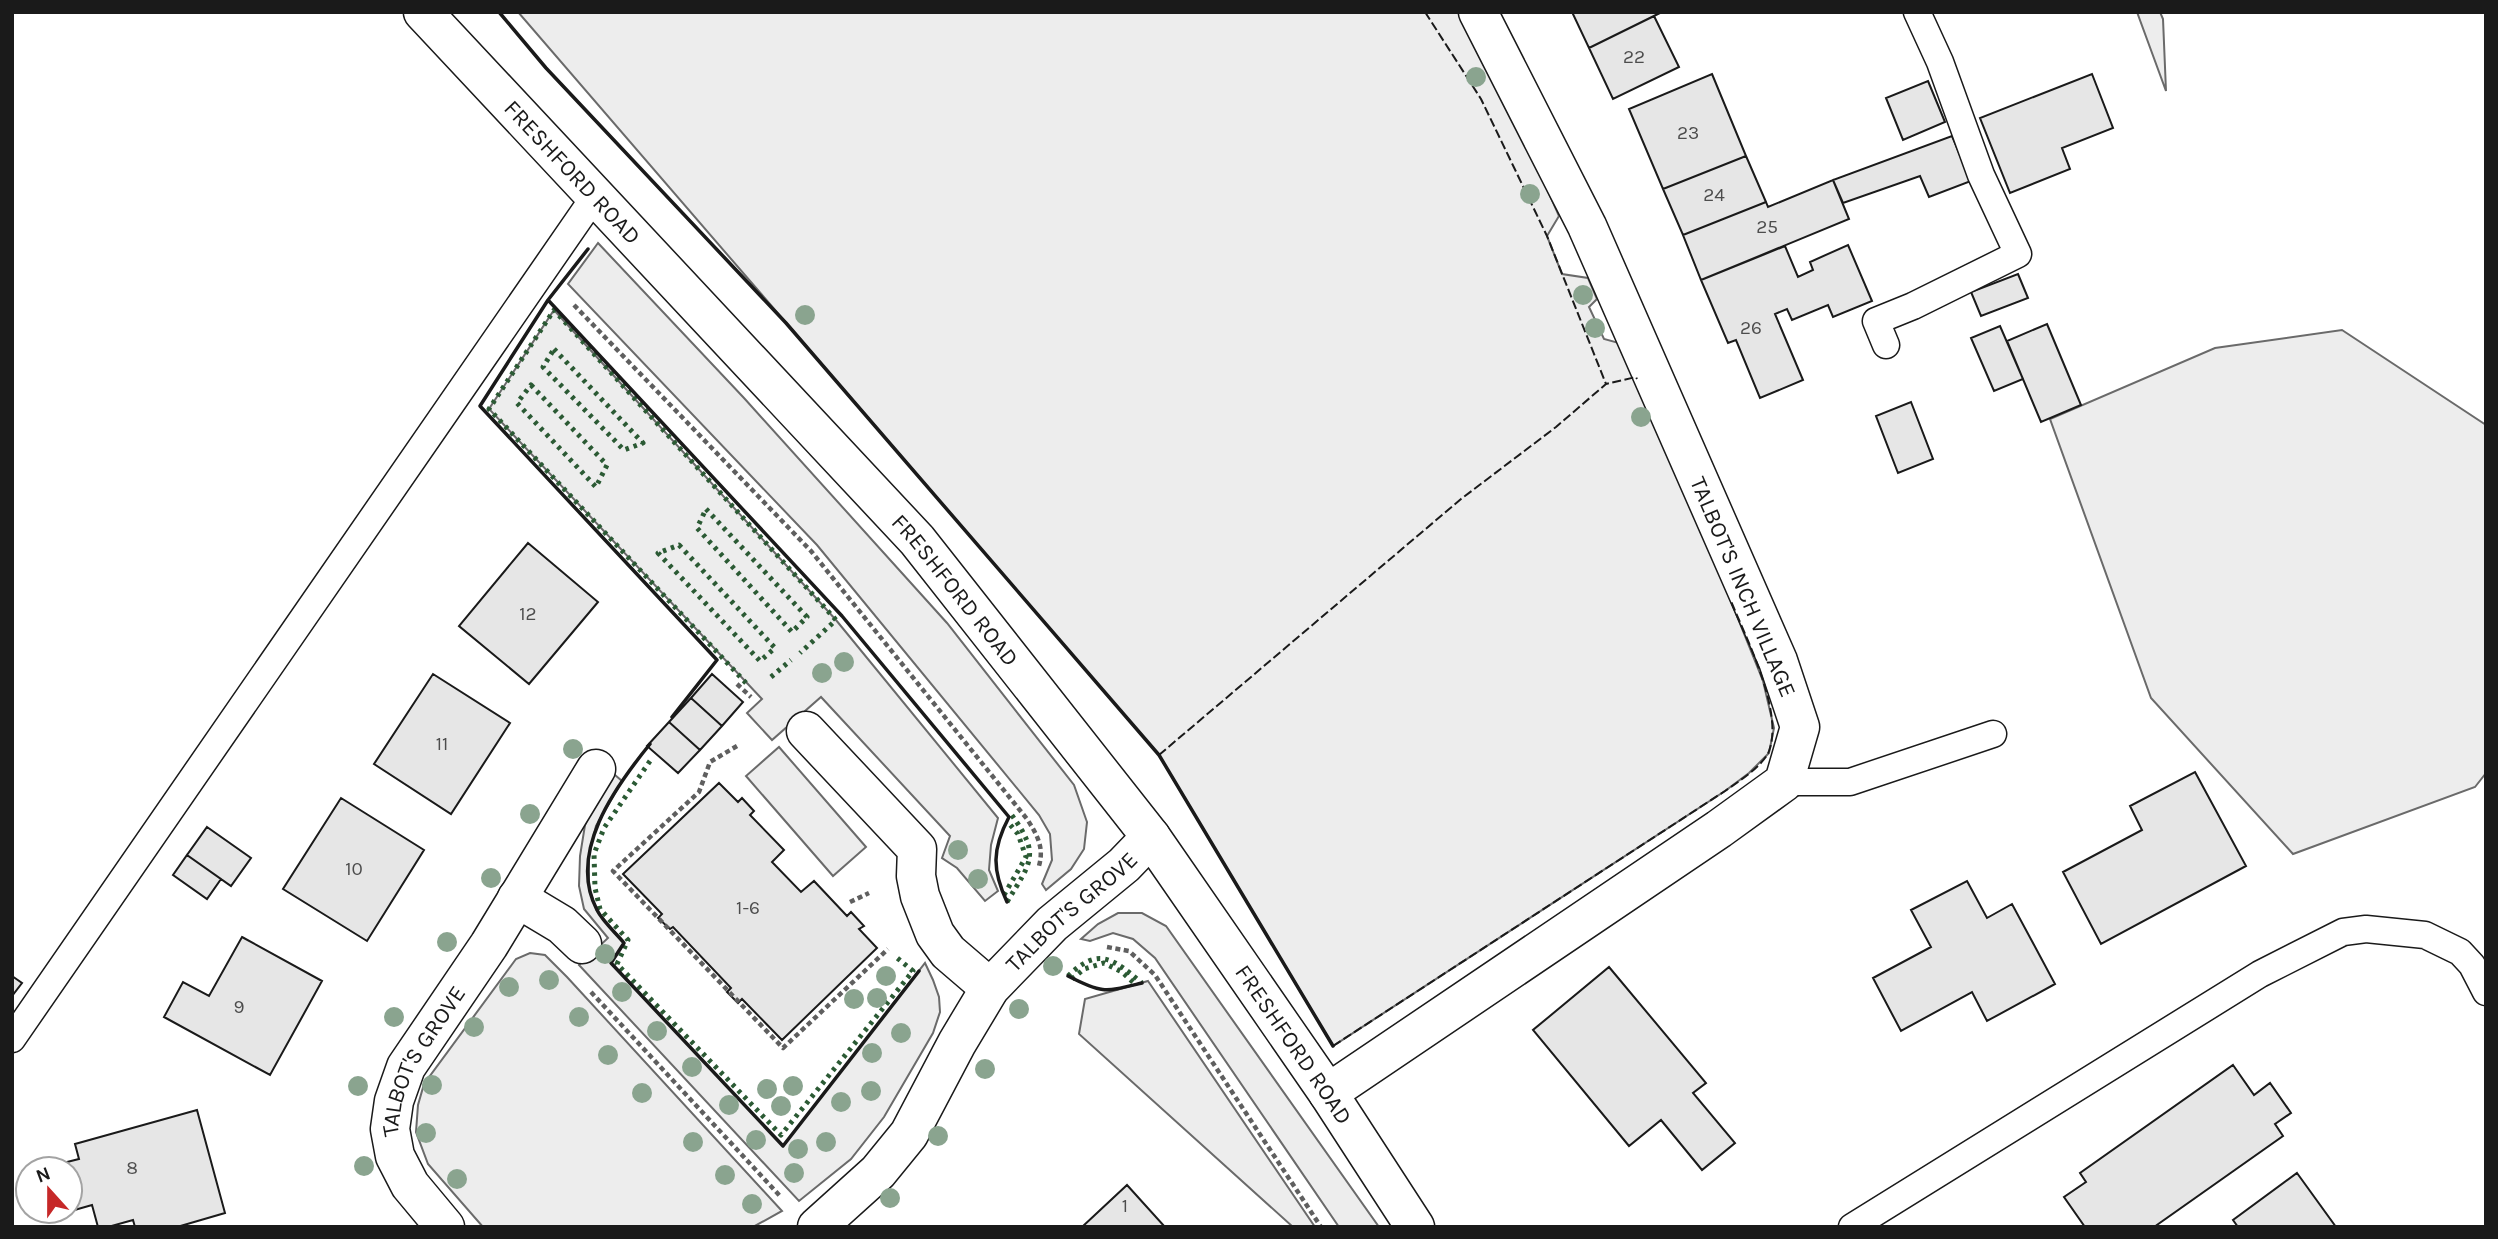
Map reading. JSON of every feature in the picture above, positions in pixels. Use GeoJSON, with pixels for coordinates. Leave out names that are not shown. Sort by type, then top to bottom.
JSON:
{"type":"FeatureCollection","features":[{"type":"Feature","properties":{"kind":"street","name":"FRESHFORD ROAD"},"geometry":{"type":"LineString","coordinates":[[424,12],[917,540],[1151,837],[1328,1093],[1415,1227]]}},
{"type":"Feature","properties":{"kind":"street","name":"TALBOT'S INCH VILLAGE"},"geometry":{"type":"LineString","coordinates":[[1478,12],[1587,226],[1778,661],[1800,727],[1784,782]]}},
{"type":"Feature","properties":{"kind":"street","name":"TALBOT'S GROVE"},"geometry":{"type":"LineString","coordinates":[[806,731],[917,849],[916,876],[920,895],[935,933],[948,952],[990,988]]}},
{"type":"Feature","properties":{"kind":"street","name":"TALBOT'S GROVE"},"geometry":{"type":"LineString","coordinates":[[445,1227],[410,1185],[395,1156],[390,1129],[394,1101],[406,1067],[489,945],[596,769]]}},
{"type":"Feature","properties":{"kind":"street"},"geometry":{"type":"LineString","coordinates":[[1328,1093],[1784,782]]}},
{"type":"Feature","properties":{"kind":"street","name":"TALBOT'S GROVE"},"geometry":{"type":"LineString","coordinates":[[817,1227],[878,1172],[909,1134],[957,1043],[990,988],[1052,924],[1124,865],[1151,837]]}},
{"type":"Feature","properties":{"kind":"street"},"geometry":{"type":"LineString","coordinates":[[517,898],[562,925],[582,944]]}},
{"type":"Feature","properties":{"kind":"lane"},"geometry":{"type":"LineString","coordinates":[[1886,345],[1876,321],[1913,306],[2018,254],[1981,176],[1940,62],[1917,12]]}},
{"type":"Feature","properties":{"kind":"lane"},"geometry":{"type":"LineString","coordinates":[[12,1039],[594,197]]}},
{"type":"Feature","properties":{"kind":"lane"},"geometry":{"type":"LineString","coordinates":[[1784,782],[1850,782],[1993,734]]}},
{"type":"Feature","properties":{"kind":"lane"},"geometry":{"type":"LineString","coordinates":[[1852,1227],[2260,974],[2343,932],[2366,929],[2425,935],[2460,952],[2472,965],[2486,992]]}},
{"type":"Feature","properties":{"kind":"path"},"geometry":{"type":"LineString","coordinates":[[574,304],[802,541],[829,573],[1039,836],[1043,857],[1036,875]]}},
{"type":"Feature","properties":{"kind":"path"},"geometry":{"type":"LineString","coordinates":[[737,684],[751,697]]}},
{"type":"Feature","properties":{"kind":"path"},"geometry":{"type":"LineString","coordinates":[[737,746],[710,762],[699,792],[613,871],[783,1048],[893,943]]}},
{"type":"Feature","properties":{"kind":"path"},"geometry":{"type":"LineString","coordinates":[[1104,947],[1112,946],[1129,951],[1155,975],[1321,1227]]}},
{"type":"Feature","properties":{"kind":"path"},"geometry":{"type":"LineString","coordinates":[[587,987],[783,1200]]}},
{"type":"Feature","properties":{"kind":"shaded area"},"geometry":{"type":"Polygon","coordinates":[[[518,12],[1459,12],[1519,125],[1559,216],[1547,236],[1562,274],[1588,278],[1597,299],[1589,307],[1604,339],[1619,343],[1706,539],[1763,681],[1774,728],[1769,753],[1725,791],[1333,1046],[1159,755],[518,12]]]}},
{"type":"Feature","properties":{"kind":"shaded area"},"geometry":{"type":"Polygon","coordinates":[[[2137,12],[2160,12],[2163,19],[2166,91],[2137,12]]]}},
{"type":"Feature","properties":{"kind":"shaded area"},"geometry":{"type":"Polygon","coordinates":[[[598,243],[744,398],[947,623],[1074,785],[1087,822],[1084,849],[1071,869],[1046,890],[1042,884],[1052,860],[1050,834],[1039,815],[817,545],[568,284],[598,243]]]}},
{"type":"Feature","properties":{"kind":"shaded area"},"geometry":{"type":"Polygon","coordinates":[[[554,310],[836,620],[998,818],[991,845],[989,870],[998,891],[985,901],[957,868],[942,858],[950,836],[821,697],[772,740],[747,713],[762,699],[489,409],[554,310]]]}},
{"type":"Feature","properties":{"kind":"shaded area"},"geometry":{"type":"Polygon","coordinates":[[[2342,330],[2486,425],[2486,773],[2475,787],[2293,854],[2151,698],[2050,419],[2215,348],[2342,330]]]}},
{"type":"Feature","properties":{"kind":"shaded area"},"geometry":{"type":"Polygon","coordinates":[[[779,747],[866,847],[833,876],[746,776],[779,747]]]}},
{"type":"Feature","properties":{"kind":"shaded area"},"geometry":{"type":"Polygon","coordinates":[[[615,775],[622,781],[596,826],[589,855],[589,888],[597,911],[624,943],[611,963],[783,1146],[925,963],[933,980],[939,997],[940,1012],[933,1033],[884,1117],[851,1159],[799,1201],[579,965],[608,938],[584,909],[579,886],[580,856],[585,825],[594,803],[615,775]]]}},
{"type":"Feature","properties":{"kind":"shaded area"},"geometry":{"type":"Polygon","coordinates":[[[1118,913],[1142,913],[1166,926],[1379,1227],[1339,1227],[1155,958],[1133,939],[1113,933],[1090,941],[1081,939],[1098,924],[1118,913]]]}},
{"type":"Feature","properties":{"kind":"shaded area"},"geometry":{"type":"Polygon","coordinates":[[[530,953],[545,955],[567,977],[782,1211],[753,1227],[483,1227],[428,1164],[416,1132],[418,1105],[424,1084],[516,959],[530,953]]]}},
{"type":"Feature","properties":{"kind":"shaded area"},"geometry":{"type":"Polygon","coordinates":[[[1148,981],[1315,1227],[1293,1227],[1079,1034],[1085,999],[1148,981]]]}},
{"type":"Feature","properties":{"kind":"building"},"geometry":{"type":"Polygon","coordinates":[[[1572,12],[1662,12],[1589,48],[1572,12]]]}},
{"type":"Feature","properties":{"kind":"building"},"geometry":{"type":"Polygon","coordinates":[[[1654,16],[1679,67],[1613,99],[1589,48],[1654,16]]]}},
{"type":"Feature","properties":{"kind":"building"},"geometry":{"type":"Polygon","coordinates":[[[1712,74],[1746,156],[1663,189],[1629,109],[1712,74]]]}},
{"type":"Feature","properties":{"kind":"building"},"geometry":{"type":"Polygon","coordinates":[[[2092,74],[2113,128],[2062,148],[2070,169],[2010,193],[1980,118],[2092,74]]]}},
{"type":"Feature","properties":{"kind":"building"},"geometry":{"type":"Polygon","coordinates":[[[1928,81],[1945,122],[1903,140],[1886,98],[1928,81]]]}},
{"type":"Feature","properties":{"kind":"building"},"geometry":{"type":"Polygon","coordinates":[[[1952,136],[1971,181],[1929,197],[1920,176],[1843,203],[1833,180],[1952,136]]]}},
{"type":"Feature","properties":{"kind":"building"},"geometry":{"type":"Polygon","coordinates":[[[1746,156],[1766,202],[1683,235],[1663,189],[1746,156]]]}},
{"type":"Feature","properties":{"kind":"building"},"geometry":{"type":"Polygon","coordinates":[[[1833,180],[1849,219],[1701,280],[1683,235],[1766,202],[1768,207],[1833,180]]]}},
{"type":"Feature","properties":{"kind":"building"},"geometry":{"type":"Polygon","coordinates":[[[1848,245],[1872,301],[1833,317],[1828,305],[1792,320],[1787,309],[1775,314],[1803,380],[1760,398],[1736,340],[1728,343],[1701,280],[1785,246],[1798,277],[1813,270],[1810,262],[1848,245]]]}},
{"type":"Feature","properties":{"kind":"building"},"geometry":{"type":"Polygon","coordinates":[[[2018,274],[2028,298],[1981,316],[1971,292],[2018,274]]]}},
{"type":"Feature","properties":{"kind":"building"},"geometry":{"type":"Polygon","coordinates":[[[2047,324],[2081,405],[2041,422],[2007,341],[2047,324]]]}},
{"type":"Feature","properties":{"kind":"building"},"geometry":{"type":"Polygon","coordinates":[[[2000,326],[2023,379],[1994,391],[1971,338],[2000,326]]]}},
{"type":"Feature","properties":{"kind":"building"},"geometry":{"type":"Polygon","coordinates":[[[1911,402],[1933,459],[1898,473],[1876,416],[1911,402]]]}},
{"type":"Feature","properties":{"kind":"building"},"geometry":{"type":"Polygon","coordinates":[[[528,543],[598,602],[529,684],[459,626],[528,543]]]}},
{"type":"Feature","properties":{"kind":"building"},"geometry":{"type":"Polygon","coordinates":[[[433,674],[510,723],[451,814],[374,764],[433,674]]]}},
{"type":"Feature","properties":{"kind":"building"},"geometry":{"type":"Polygon","coordinates":[[[712,674],[743,702],[722,726],[691,698],[712,674]]]}},
{"type":"Feature","properties":{"kind":"building"},"geometry":{"type":"Polygon","coordinates":[[[691,698],[722,726],[700,750],[669,722],[691,698]]]}},
{"type":"Feature","properties":{"kind":"building"},"geometry":{"type":"Polygon","coordinates":[[[669,722],[700,750],[678,773],[647,746],[669,722]]]}},
{"type":"Feature","properties":{"kind":"building"},"geometry":{"type":"Polygon","coordinates":[[[2195,772],[2246,866],[2101,944],[2063,872],[2142,830],[2130,806],[2195,772]]]}},
{"type":"Feature","properties":{"kind":"building"},"geometry":{"type":"Polygon","coordinates":[[[719,783],[738,802],[742,798],[754,811],[750,815],[784,850],[772,862],[801,892],[814,881],[847,916],[851,912],[864,926],[859,929],[877,948],[782,1040],[742,999],[738,1003],[727,992],[731,988],[673,927],[670,929],[658,918],[662,914],[623,874],[719,783]]]}},
{"type":"Feature","properties":{"kind":"building"},"geometry":{"type":"Polygon","coordinates":[[[341,798],[424,850],[367,941],[283,889],[341,798]]]}},
{"type":"Feature","properties":{"kind":"building"},"geometry":{"type":"Polygon","coordinates":[[[207,827],[251,858],[231,886],[187,855],[207,827]]]}},
{"type":"Feature","properties":{"kind":"building"},"geometry":{"type":"Polygon","coordinates":[[[187,855],[221,879],[207,899],[173,875],[187,855]]]}},
{"type":"Feature","properties":{"kind":"building"},"geometry":{"type":"Polygon","coordinates":[[[1967,881],[1987,918],[2012,904],[2055,984],[1987,1021],[1972,992],[1901,1031],[1873,978],[1931,947],[1911,910],[1967,881]]]}},
{"type":"Feature","properties":{"kind":"building"},"geometry":{"type":"Polygon","coordinates":[[[242,937],[322,981],[270,1075],[164,1017],[183,982],[209,996],[242,937]]]}},
{"type":"Feature","properties":{"kind":"building"},"geometry":{"type":"Polygon","coordinates":[[[1609,967],[1706,1083],[1693,1093],[1735,1143],[1702,1170],[1661,1120],[1629,1146],[1533,1030],[1609,967]]]}},
{"type":"Feature","properties":{"kind":"building"},"geometry":{"type":"Polygon","coordinates":[[[12,976],[22,983],[12,996],[12,976]]]}},
{"type":"Feature","properties":{"kind":"building"},"geometry":{"type":"Polygon","coordinates":[[[2233,1065],[2254,1095],[2270,1083],[2291,1113],[2275,1124],[2283,1136],[2154,1227],[2085,1227],[2064,1197],[2086,1182],[2080,1173],[2233,1065]]]}},
{"type":"Feature","properties":{"kind":"building"},"geometry":{"type":"Polygon","coordinates":[[[197,1110],[225,1213],[177,1227],[135,1227],[133,1220],[98,1227],[92,1205],[84,1207],[84,1155],[78,1155],[75,1144],[197,1110]]]}},
{"type":"Feature","properties":{"kind":"building"},"geometry":{"type":"Polygon","coordinates":[[[2297,1173],[2336,1227],[2238,1227],[2233,1220],[2297,1173]]]}},
{"type":"Feature","properties":{"kind":"building"},"geometry":{"type":"Polygon","coordinates":[[[1127,1185],[1165,1227],[1082,1227],[1127,1185]]]}},
{"type":"Feature","properties":{"kind":"hedge"},"geometry":{"type":"LineString","coordinates":[[746,683],[489,409],[554,310],[836,620],[800,653]]}},
{"type":"Feature","properties":{"kind":"hedge"},"geometry":{"type":"LineString","coordinates":[[554,349],[643,443],[624,450],[543,367],[554,349]]}},
{"type":"Feature","properties":{"kind":"hedge"},"geometry":{"type":"LineString","coordinates":[[531,385],[607,465],[596,487],[517,403],[531,385]]}},
{"type":"Feature","properties":{"kind":"hedge"},"geometry":{"type":"LineString","coordinates":[[706,509],[807,617],[792,632],[697,528],[706,509]]}},
{"type":"Feature","properties":{"kind":"hedge"},"geometry":{"type":"LineString","coordinates":[[679,545],[775,648],[760,661],[658,553],[679,545]]}},
{"type":"Feature","properties":{"kind":"hedge"},"geometry":{"type":"LineString","coordinates":[[771,677],[791,660]]}},
{"type":"Feature","properties":{"kind":"hedge"},"geometry":{"type":"LineString","coordinates":[[650,761],[604,828],[594,854],[595,888],[600,909],[628,940],[617,964],[781,1135],[913,971],[896,957]]}},
{"type":"Feature","properties":{"kind":"hedge"},"geometry":{"type":"LineString","coordinates":[[1007,902],[1022,877],[1029,858],[1026,839],[1011,814]]}},
{"type":"Feature","properties":{"kind":"hedge"},"geometry":{"type":"LineString","coordinates":[[1004,895],[1026,857],[1018,834],[1007,821]]}},
{"type":"Feature","properties":{"kind":"hedge"},"geometry":{"type":"LineString","coordinates":[[1068,976],[1089,961],[1106,959],[1142,983]]}},
{"type":"Feature","properties":{"kind":"hedge"},"geometry":{"type":"LineString","coordinates":[[1072,979],[1084,969],[1104,963],[1122,972],[1136,985]]}},
{"type":"Feature","properties":{"kind":"fence"},"geometry":{"type":"LineString","coordinates":[[1425,12],[1481,99],[1547,236],[1606,384]]}},
{"type":"Feature","properties":{"kind":"fence"},"geometry":{"type":"LineString","coordinates":[[1159,755],[1461,499],[1556,427],[1606,384],[1636,377],[1637,379]]}},
{"type":"Feature","properties":{"kind":"fence"},"geometry":{"type":"LineString","coordinates":[[1333,1046],[1725,791],[1762,762],[1769,751],[1772,716],[1754,654],[1731,601]]}},
{"type":"Feature","properties":{"kind":"wall"},"geometry":{"type":"LineString","coordinates":[[499,12],[546,68],[786,323],[1159,755],[1333,1046]]}},
{"type":"Feature","properties":{"kind":"wall"},"geometry":{"type":"LineString","coordinates":[[548,300],[588,249]]}},
{"type":"Feature","properties":{"kind":"wall"},"geometry":{"type":"LineString","coordinates":[[672,717],[717,660],[480,406],[548,300],[842,616],[1009,817],[999,839],[996,860],[999,880],[1007,902]]}},
{"type":"Feature","properties":{"kind":"wall"},"geometry":{"type":"LineString","coordinates":[[650,744],[610,800],[591,844],[589,888],[597,910],[624,943],[611,963],[783,1146],[919,971]]}},
{"type":"Feature","properties":{"kind":"wall"},"geometry":{"type":"LineString","coordinates":[[1068,976],[1104,990],[1142,983]]}}]}
